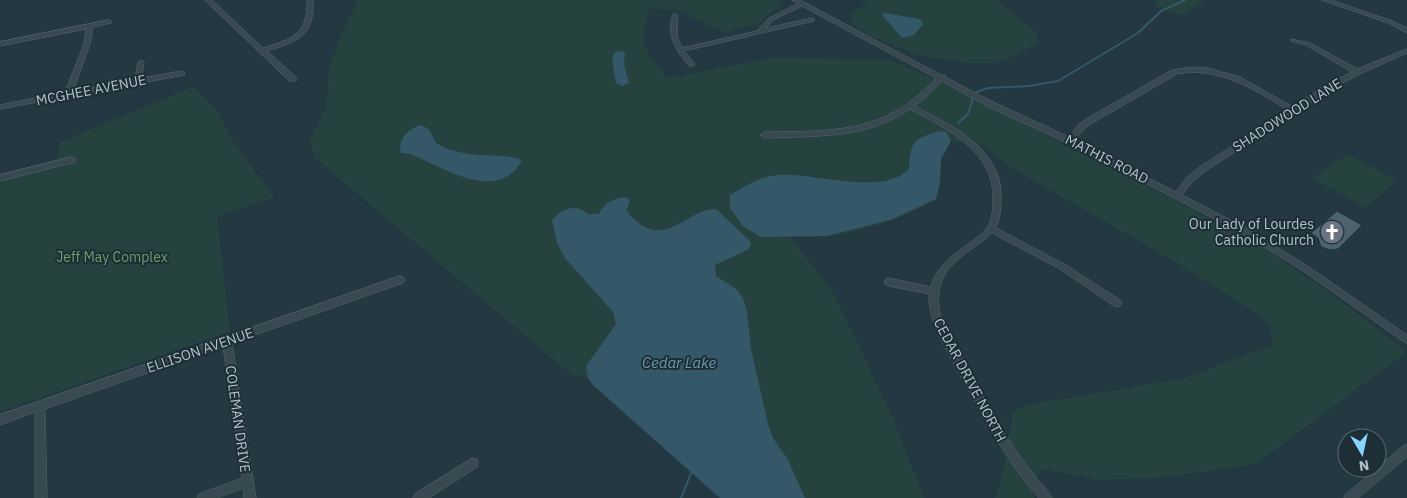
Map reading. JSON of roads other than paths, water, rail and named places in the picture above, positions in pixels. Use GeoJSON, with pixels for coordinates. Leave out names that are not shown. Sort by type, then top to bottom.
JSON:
{"type":"FeatureCollection","features":[{"type":"Feature","properties":{"kind":"street"},"geometry":{"type":"LineString","coordinates":[[208,0],[293,80]]}},
{"type":"Feature","properties":{"kind":"street"},"geometry":{"type":"LineString","coordinates":[[262,50],[289,42],[303,31],[311,17],[310,0]]}},
{"type":"Feature","properties":{"kind":"street"},"geometry":{"type":"LineString","coordinates":[[1325,0],[1390,22],[1407,31]]}},
{"type":"Feature","properties":{"kind":"street"},"geometry":{"type":"LineString","coordinates":[[760,32],[771,19],[798,2]]}},
{"type":"Feature","properties":{"kind":"street","name":"MATHIS ROAD"},"geometry":{"type":"LineString","coordinates":[[798,2],[988,102],[1070,140],[1178,195],[1275,249],[1407,340]]}},
{"type":"Feature","properties":{"kind":"street"},"geometry":{"type":"LineString","coordinates":[[676,15],[672,32],[680,50],[691,64]]}},
{"type":"Feature","properties":{"kind":"street"},"geometry":{"type":"LineString","coordinates":[[680,50],[812,20]]}},
{"type":"Feature","properties":{"kind":"street"},"geometry":{"type":"LineString","coordinates":[[0,44],[109,22]]}},
{"type":"Feature","properties":{"kind":"street"},"geometry":{"type":"LineString","coordinates":[[68,94],[87,44],[90,26]]}},
{"type":"Feature","properties":{"kind":"street"},"geometry":{"type":"LineString","coordinates":[[1293,40],[1308,44],[1357,72]]}},
{"type":"Feature","properties":{"kind":"street","name":"SHADOWOOD LANE"},"geometry":{"type":"LineString","coordinates":[[1178,195],[1190,180],[1204,168],[1293,110],[1357,72],[1407,51]]}},
{"type":"Feature","properties":{"kind":"street"},"geometry":{"type":"LineString","coordinates":[[138,81],[140,62]]}},
{"type":"Feature","properties":{"kind":"street"},"geometry":{"type":"LineString","coordinates":[[1070,140],[1082,126],[1091,120],[1175,72],[1185,69],[1213,71],[1234,77],[1293,110]]}},
{"type":"Feature","properties":{"kind":"street","name":"MCGHEE AVENUE"},"geometry":{"type":"LineString","coordinates":[[0,107],[181,73]]}},
{"type":"Feature","properties":{"kind":"street"},"geometry":{"type":"LineString","coordinates":[[764,136],[863,128],[892,118],[909,106],[942,77]]}},
{"type":"Feature","properties":{"kind":"street"},"geometry":{"type":"LineString","coordinates":[[909,106],[959,133],[985,159],[994,176],[998,193],[996,212],[991,229],[1063,267],[1117,303]]}},
{"type":"Feature","properties":{"kind":"street"},"geometry":{"type":"LineString","coordinates":[[0,178],[72,160]]}},
{"type":"Feature","properties":{"kind":"street","name":"CEDAR DRIVE NORTH"},"geometry":{"type":"LineString","coordinates":[[991,229],[945,267],[936,283],[934,291],[937,320],[990,422],[1011,455],[1046,498]]}},
{"type":"Feature","properties":{"kind":"street","name":"ELLISON AVENUE"},"geometry":{"type":"LineString","coordinates":[[0,420],[400,280]]}},
{"type":"Feature","properties":{"kind":"street"},"geometry":{"type":"LineString","coordinates":[[889,282],[934,291]]}},
{"type":"Feature","properties":{"kind":"street","name":"COLEMAN DRIVE"},"geometry":{"type":"LineString","coordinates":[[227,341],[250,498]]}},
{"type":"Feature","properties":{"kind":"street"},"geometry":{"type":"LineString","coordinates":[[40,406],[41,498]]}},
{"type":"Feature","properties":{"kind":"street"},"geometry":{"type":"LineString","coordinates":[[1350,498],[1407,450]]}},
{"type":"Feature","properties":{"kind":"street"},"geometry":{"type":"LineString","coordinates":[[419,498],[473,463]]}},
{"type":"Feature","properties":{"kind":"street"},"geometry":{"type":"LineString","coordinates":[[203,498],[248,481]]}},
{"type":"Feature","properties":{"kind":"water"},"geometry":{"type":"Polygon","coordinates":[[[882,14],[920,19],[923,24],[914,35],[902,38],[882,14]]]}},
{"type":"Feature","properties":{"kind":"water"},"geometry":{"type":"Polygon","coordinates":[[[616,51],[625,52],[624,64],[629,83],[622,86],[616,83],[612,57],[616,51]]]}},
{"type":"Feature","properties":{"kind":"water"},"geometry":{"type":"Polygon","coordinates":[[[420,125],[430,131],[438,144],[449,149],[469,154],[512,157],[522,161],[513,172],[501,179],[488,181],[461,176],[410,154],[401,153],[400,148],[404,135],[420,125]]]}},
{"type":"Feature","properties":{"kind":"water"},"geometry":{"type":"Polygon","coordinates":[[[940,131],[946,132],[951,141],[941,159],[940,183],[936,199],[893,219],[827,236],[761,237],[743,226],[730,208],[730,195],[765,177],[793,175],[865,182],[882,181],[897,177],[909,169],[911,152],[916,142],[925,136],[940,131]]]}},
{"type":"Feature","properties":{"kind":"water","name":"Cedar Lake"},"geometry":{"type":"Polygon","coordinates":[[[626,197],[630,200],[627,210],[630,215],[643,226],[653,230],[663,230],[672,227],[698,213],[716,209],[751,243],[749,249],[715,265],[716,276],[736,289],[743,298],[747,311],[751,349],[768,424],[773,438],[787,458],[805,498],[720,498],[593,385],[588,378],[586,366],[616,324],[613,312],[565,258],[557,243],[552,220],[560,212],[569,208],[579,209],[588,214],[599,214],[610,201],[626,197]]]}},
{"type":"Feature","properties":{"kind":"waterway"},"geometry":{"type":"LineString","coordinates":[[974,93],[988,88],[1029,86],[1058,81],[1138,33],[1161,11],[1185,0]]}},
{"type":"Feature","properties":{"kind":"waterway"},"geometry":{"type":"LineString","coordinates":[[958,123],[968,114],[973,98]]}},
{"type":"Feature","properties":{"kind":"waterway"},"geometry":{"type":"LineString","coordinates":[[681,498],[691,473]]}},
{"type":"Feature","properties":{"kind":"place","name":"Our Lady of Lourdes Catholic Church"},"geometry":{"type":"Point","coordinates":[1332,232]}},
{"type":"Feature","properties":{"kind":"park label","name":"Jeff May Complex"},"geometry":{"type":"Point","coordinates":[112,257]}}]}
